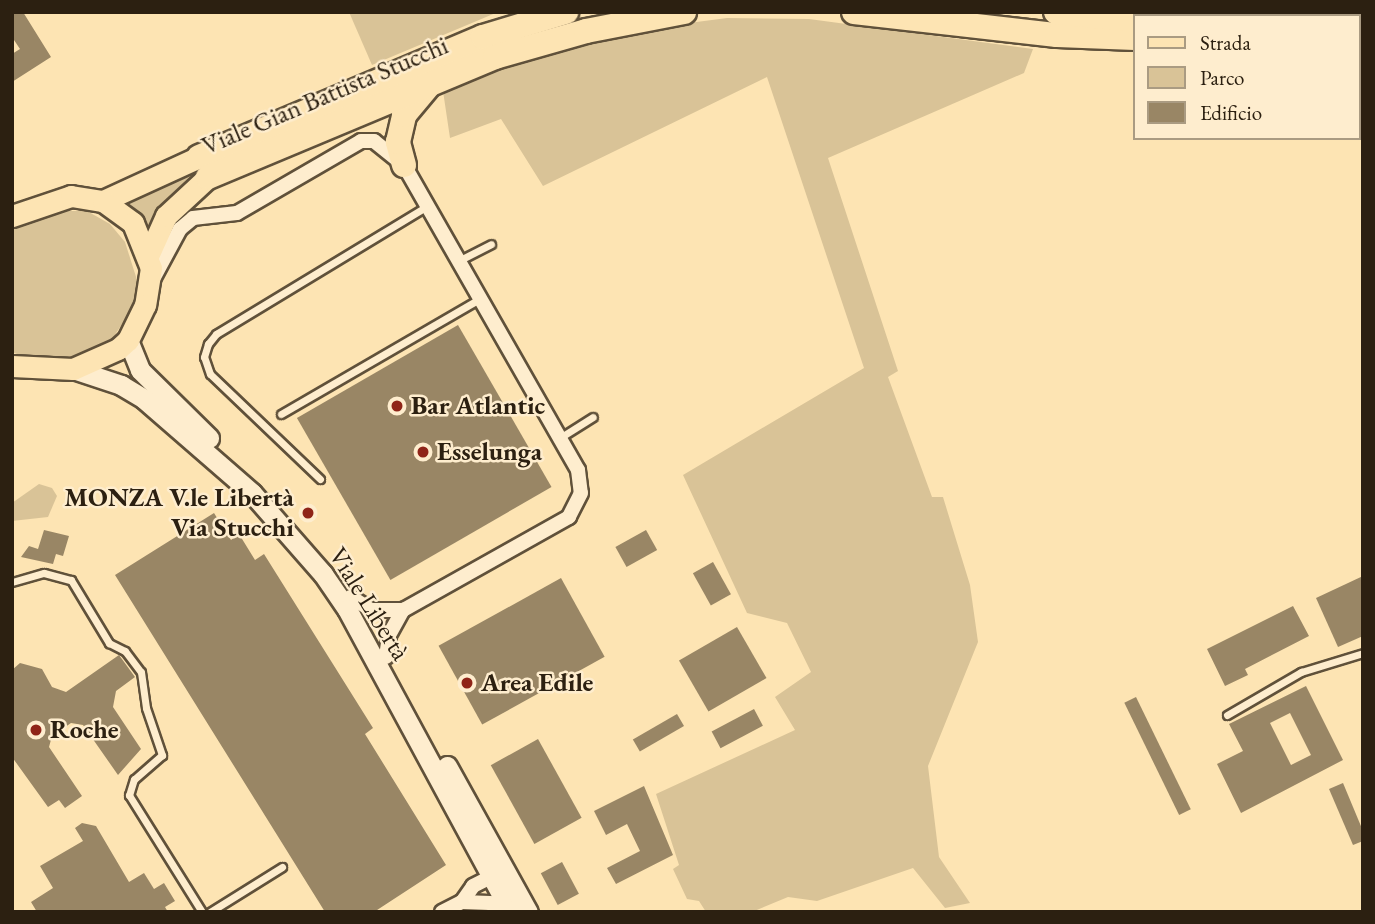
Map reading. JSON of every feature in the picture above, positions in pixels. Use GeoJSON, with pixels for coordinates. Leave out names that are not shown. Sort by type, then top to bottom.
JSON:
{"type":"FeatureCollection","features":[{"type":"Feature","properties":{"kind":"highway","name":"Viale Gian Battista Stucchi"},"geometry":{"type":"LineString","coordinates":[[204,167],[483,37],[566,12]]}},
{"type":"Feature","properties":{"kind":"highway","name":"Viale Gian Battista Stucchi"},"geometry":{"type":"LineString","coordinates":[[204,167],[433,80],[586,31],[684,12]]}},
{"type":"Feature","properties":{"kind":"highway"},"geometry":{"type":"LineString","coordinates":[[854,12],[1056,24],[1134,20]]}},
{"type":"Feature","properties":{"kind":"highway"},"geometry":{"type":"LineString","coordinates":[[1056,24],[1134,38]]}},
{"type":"Feature","properties":{"kind":"highway"},"geometry":{"type":"LineString","coordinates":[[1056,24],[1134,53]]}},
{"type":"Feature","properties":{"kind":"highway"},"geometry":{"type":"LineString","coordinates":[[404,165],[398,142],[404,115],[433,80]]}},
{"type":"Feature","properties":{"kind":"main road","name":"Viale Gian Battista Stucchi"},"geometry":{"type":"LineString","coordinates":[[103,201],[204,167]]}},
{"type":"Feature","properties":{"kind":"main road","name":"Viale Gian Battista Stucchi"},"geometry":{"type":"LineString","coordinates":[[128,340],[148,289],[148,256],[166,216],[204,167]]}},
{"type":"Feature","properties":{"kind":"main road","name":"Viale Gian Battista Stucchi"},"geometry":{"type":"LineString","coordinates":[[12,216],[71,196],[103,201],[133,223],[148,256]]}},
{"type":"Feature","properties":{"kind":"main road"},"geometry":{"type":"LineString","coordinates":[[15,369],[73,369],[105,358],[128,340]]}},
{"type":"Feature","properties":{"kind":"main road","name":"Viale Libertà"},"geometry":{"type":"LineString","coordinates":[[128,340],[134,361],[149,382],[278,505],[351,597],[528,912]]}},
{"type":"Feature","properties":{"kind":"main road","name":"Viale Libertà"},"geometry":{"type":"LineString","coordinates":[[73,369],[121,385],[144,399],[252,493],[309,556],[347,609],[508,877],[510,912]]}},
{"type":"Feature","properties":{"kind":"street"},"geometry":{"type":"LineString","coordinates":[[148,289],[180,229],[193,218],[237,213],[362,141],[374,141],[404,165],[558,440],[579,470],[581,493],[569,517],[403,610],[371,610],[351,597]]}},
{"type":"Feature","properties":{"kind":"street"},"geometry":{"type":"LineString","coordinates":[[386,657],[390,635],[403,610]]}},
{"type":"Feature","properties":{"kind":"street"},"geometry":{"type":"LineString","coordinates":[[462,902],[473,886],[508,877]]}},
{"type":"Feature","properties":{"kind":"street"},"geometry":{"type":"LineString","coordinates":[[442,912],[462,902],[490,903],[510,912]]}},
{"type":"Feature","properties":{"kind":"lane"},"geometry":{"type":"LineString","coordinates":[[320,480],[210,374],[204,357],[208,344],[216,334],[427,206]]}},
{"type":"Feature","properties":{"kind":"lane"},"geometry":{"type":"LineString","coordinates":[[458,261],[491,244]]}},
{"type":"Feature","properties":{"kind":"lane"},"geometry":{"type":"LineString","coordinates":[[281,414],[479,299]]}},
{"type":"Feature","properties":{"kind":"lane"},"geometry":{"type":"LineString","coordinates":[[558,440],[593,417]]}},
{"type":"Feature","properties":{"kind":"lane"},"geometry":{"type":"LineString","coordinates":[[12,582],[44,573],[71,580],[108,643],[125,651],[141,672],[146,708],[162,755],[134,779],[130,795],[202,912]]}},
{"type":"Feature","properties":{"kind":"lane"},"geometry":{"type":"LineString","coordinates":[[1227,715],[1301,672],[1363,653]]}},
{"type":"Feature","properties":{"kind":"lane"},"geometry":{"type":"LineString","coordinates":[[210,912],[282,867]]}},
{"type":"Feature","properties":{"kind":"green space"},"geometry":{"type":"Polygon","coordinates":[[[349,12],[498,12],[372,65],[349,12]]]}},
{"type":"Feature","properties":{"kind":"green space"},"geometry":{"type":"Polygon","coordinates":[[[727,18],[809,19],[1033,49],[1024,73],[828,158],[898,371],[888,377],[932,497],[943,497],[970,585],[978,642],[928,766],[939,857],[970,903],[945,908],[913,868],[817,901],[788,897],[752,912],[706,912],[699,901],[687,899],[673,869],[679,865],[656,794],[795,730],[775,697],[811,672],[787,623],[747,613],[683,475],[864,368],[767,77],[543,186],[501,119],[450,138],[443,91],[478,73],[651,28],[727,18]]]}},
{"type":"Feature","properties":{"kind":"green space"},"geometry":{"type":"Polygon","coordinates":[[[197,170],[165,200],[148,231],[123,201],[197,170]]]}},
{"type":"Feature","properties":{"kind":"green space"},"geometry":{"type":"Polygon","coordinates":[[[67,211],[87,211],[110,224],[125,242],[137,280],[135,304],[111,341],[90,352],[68,357],[17,354],[12,352],[12,229],[67,211]]]}},
{"type":"Feature","properties":{"kind":"green space"},"geometry":{"type":"Polygon","coordinates":[[[39,484],[52,488],[57,496],[48,517],[12,521],[12,503],[39,484]]]}},
{"type":"Feature","properties":{"kind":"building"},"geometry":{"type":"Polygon","coordinates":[[[12,12],[23,12],[51,57],[12,82],[12,54],[20,49],[12,37],[12,12]]]}},
{"type":"Feature","properties":{"kind":"building","name":"Esselunga"},"geometry":{"type":"Polygon","coordinates":[[[458,325],[552,487],[390,580],[297,418],[458,325]]]}},
{"type":"Feature","properties":{"kind":"building"},"geometry":{"type":"Polygon","coordinates":[[[214,513],[231,540],[239,534],[255,560],[264,554],[373,728],[365,734],[446,865],[374,912],[325,912],[115,575],[214,513]]]}},
{"type":"Feature","properties":{"kind":"building"},"geometry":{"type":"Polygon","coordinates":[[[44,530],[69,536],[63,556],[56,554],[53,564],[21,557],[29,546],[38,549],[44,530]]]}},
{"type":"Feature","properties":{"kind":"building"},"geometry":{"type":"Polygon","coordinates":[[[646,530],[657,550],[627,567],[615,547],[646,530]]]}},
{"type":"Feature","properties":{"kind":"building"},"geometry":{"type":"Polygon","coordinates":[[[713,562],[731,594],[711,606],[693,573],[713,562]]]}},
{"type":"Feature","properties":{"kind":"building"},"geometry":{"type":"Polygon","coordinates":[[[1363,576],[1363,636],[1338,647],[1316,598],[1363,576]]]}},
{"type":"Feature","properties":{"kind":"building"},"geometry":{"type":"Polygon","coordinates":[[[561,578],[605,657],[482,725],[439,646],[561,578]]]}},
{"type":"Feature","properties":{"kind":"building"},"geometry":{"type":"Polygon","coordinates":[[[1293,606],[1309,636],[1245,669],[1248,675],[1225,686],[1207,649],[1293,606]]]}},
{"type":"Feature","properties":{"kind":"building"},"geometry":{"type":"Polygon","coordinates":[[[737,627],[766,678],[708,712],[679,660],[737,627]]]}},
{"type":"Feature","properties":{"kind":"building","name":"Roche"},"geometry":{"type":"Polygon","coordinates":[[[119,655],[135,677],[116,691],[113,707],[141,749],[118,775],[83,725],[71,723],[52,736],[49,747],[82,796],[65,808],[59,800],[48,807],[12,757],[12,670],[20,663],[42,669],[52,687],[66,692],[119,655]]]}},
{"type":"Feature","properties":{"kind":"building"},"geometry":{"type":"Polygon","coordinates":[[[1306,686],[1343,760],[1241,813],[1217,764],[1243,751],[1229,724],[1306,686]],[[1290,713],[1270,723],[1291,765],[1311,755],[1290,713]]]}},
{"type":"Feature","properties":{"kind":"building"},"geometry":{"type":"Polygon","coordinates":[[[1136,697],[1191,809],[1179,815],[1124,703],[1136,697]]]}},
{"type":"Feature","properties":{"kind":"building"},"geometry":{"type":"Polygon","coordinates":[[[754,709],[763,726],[721,748],[712,732],[754,709]]]}},
{"type":"Feature","properties":{"kind":"building"},"geometry":{"type":"Polygon","coordinates":[[[677,714],[684,726],[640,752],[633,740],[677,714]]]}},
{"type":"Feature","properties":{"kind":"building"},"geometry":{"type":"Polygon","coordinates":[[[538,739],[582,818],[534,844],[491,765],[538,739]]]}},
{"type":"Feature","properties":{"kind":"building"},"geometry":{"type":"Polygon","coordinates":[[[1343,783],[1363,831],[1363,841],[1353,845],[1329,789],[1343,783]]]}},
{"type":"Feature","properties":{"kind":"building"},"geometry":{"type":"Polygon","coordinates":[[[644,786],[673,855],[616,884],[607,868],[640,851],[627,824],[606,835],[594,811],[644,786]]]}},
{"type":"Feature","properties":{"kind":"building"},"geometry":{"type":"Polygon","coordinates":[[[82,823],[96,826],[129,882],[144,873],[154,889],[164,883],[175,901],[165,907],[168,912],[37,912],[31,902],[53,888],[40,866],[83,841],[75,828],[82,823]]]}},
{"type":"Feature","properties":{"kind":"building"},"geometry":{"type":"Polygon","coordinates":[[[562,862],[579,894],[558,905],[541,873],[562,862]]]}},
{"type":"Feature","properties":{"kind":"place","name":"Bar Atlantic"},"geometry":{"type":"Point","coordinates":[397,406]}},
{"type":"Feature","properties":{"kind":"place","name":"Esselunga"},"geometry":{"type":"Point","coordinates":[423,452]}},
{"type":"Feature","properties":{"kind":"place","name":"MONZA V.le Libertà Via Stucchi"},"geometry":{"type":"Point","coordinates":[308,513]}},
{"type":"Feature","properties":{"kind":"place","name":"Area Edile"},"geometry":{"type":"Point","coordinates":[467,683]}},
{"type":"Feature","properties":{"kind":"place","name":"Roche"},"geometry":{"type":"Point","coordinates":[36,730]}}]}
